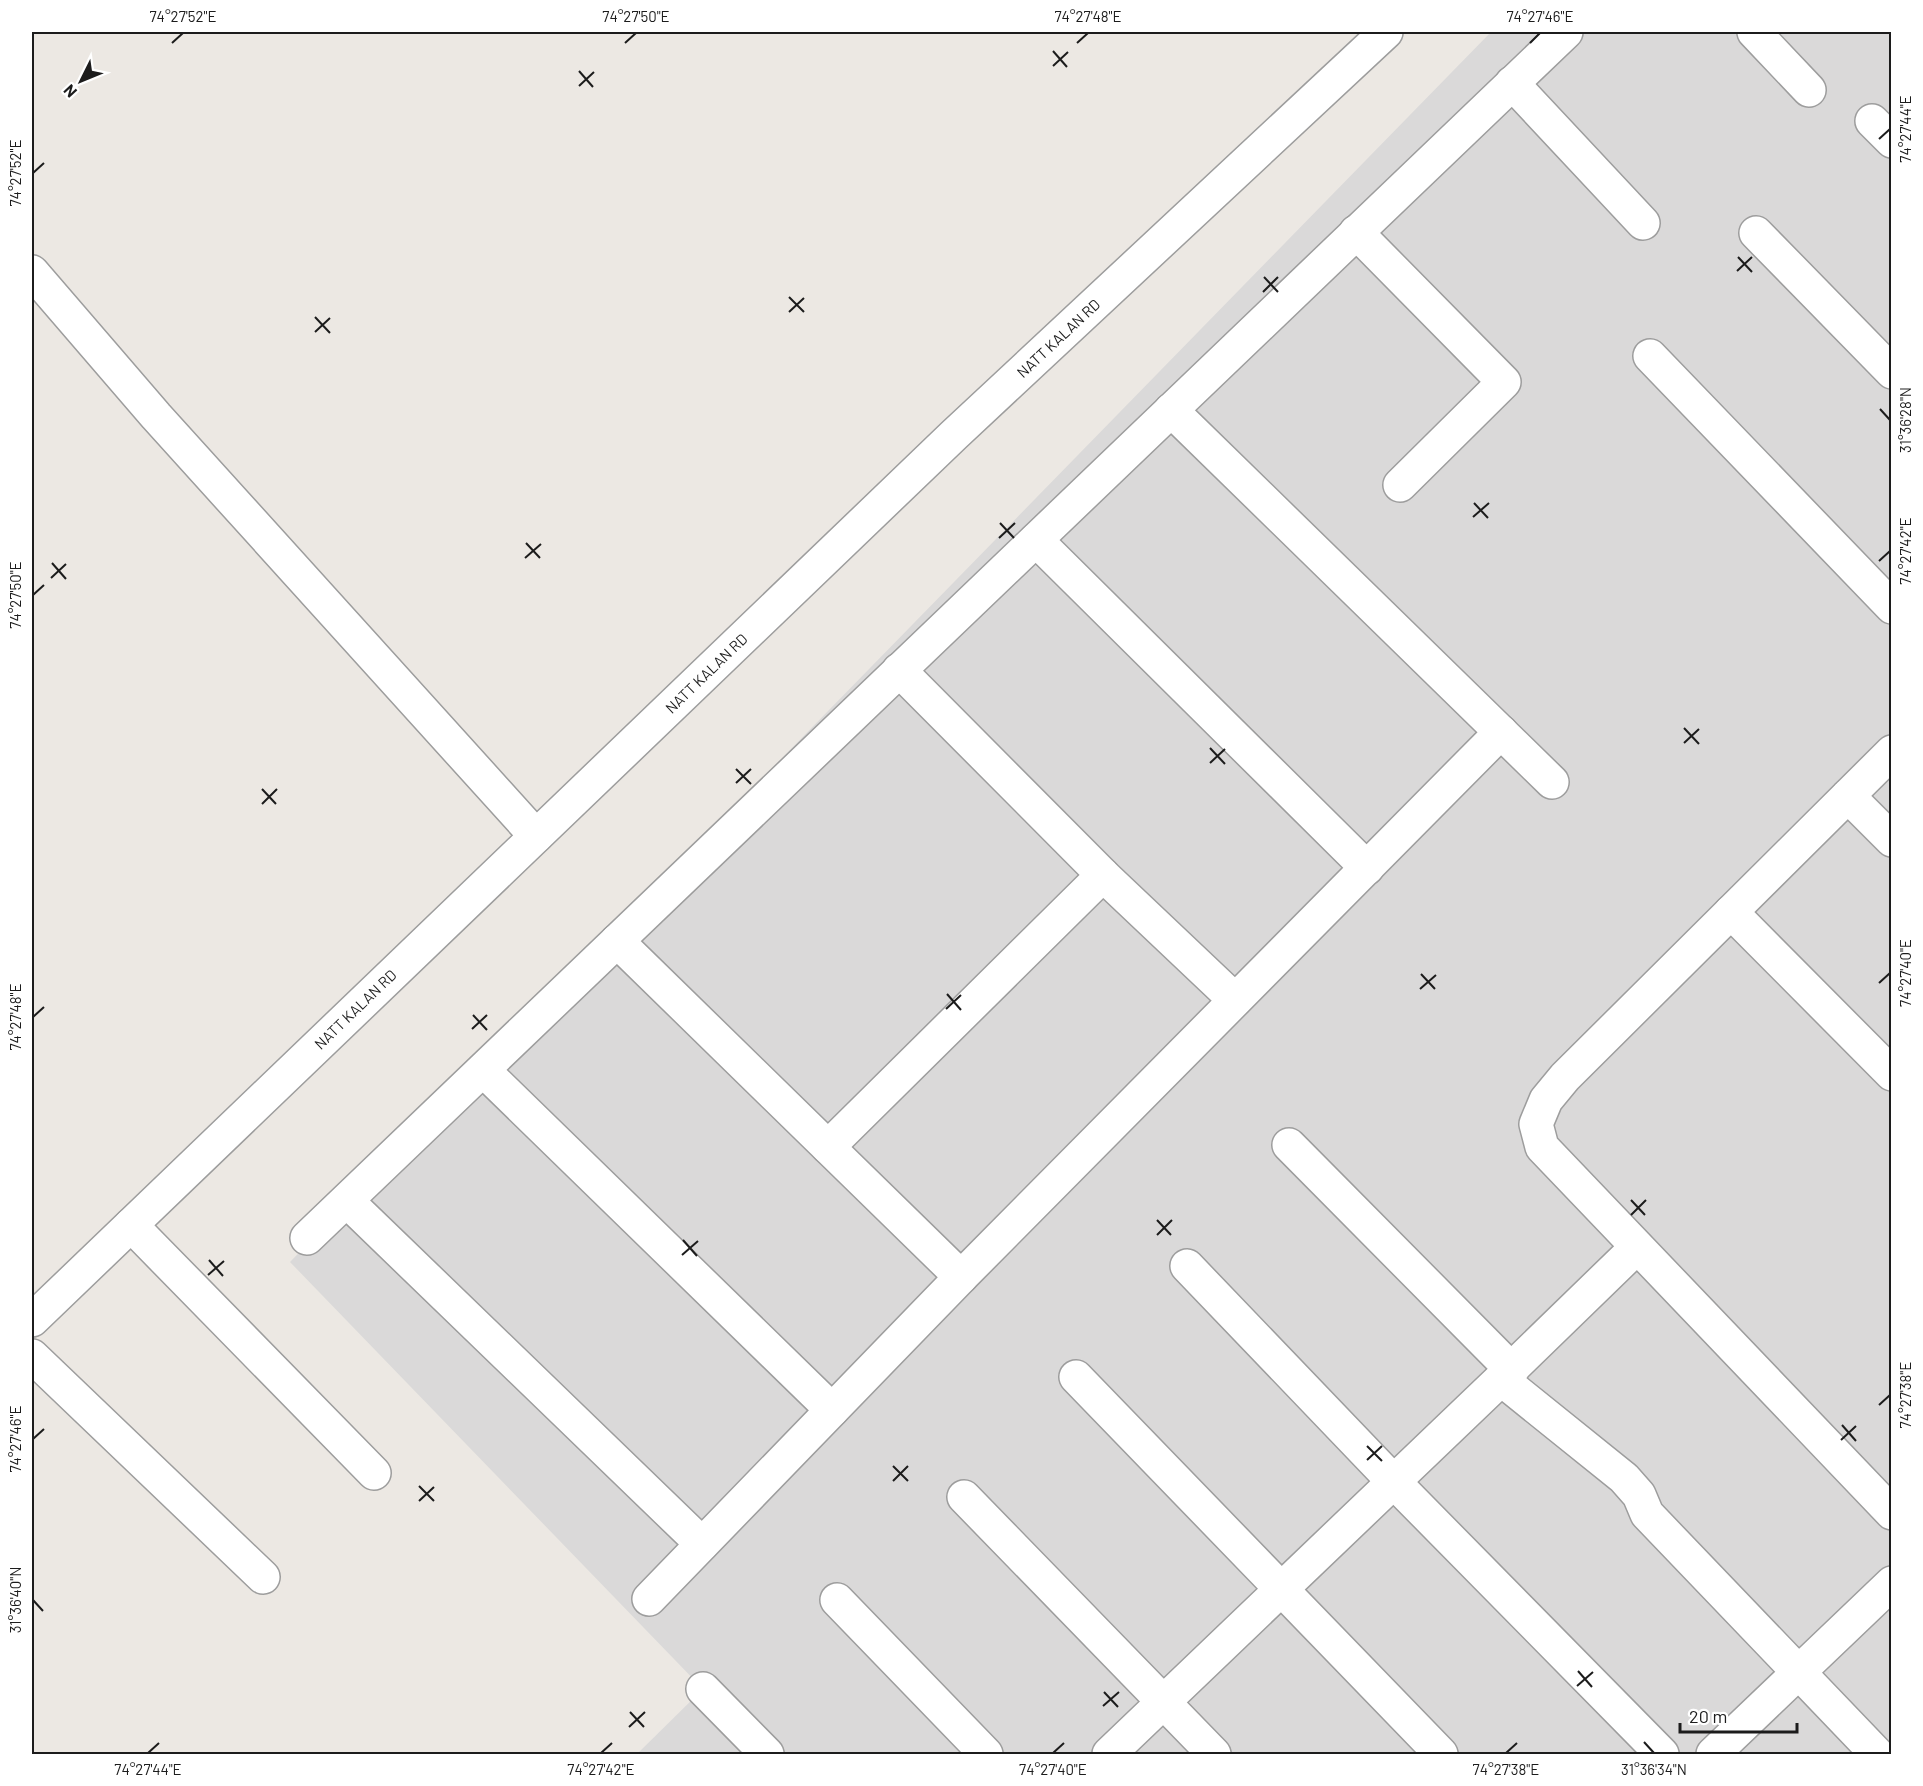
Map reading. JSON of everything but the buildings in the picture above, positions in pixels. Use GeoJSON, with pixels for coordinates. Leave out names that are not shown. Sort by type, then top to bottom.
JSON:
{"type":"FeatureCollection","features":[{"type":"Feature","properties":{"kind":"street","name":"NATT KALAN RD"},"geometry":{"type":"LineString","coordinates":[[32,1320],[954,435],[1386,32]]}},
{"type":"Feature","properties":{"kind":"street"},"geometry":{"type":"LineString","coordinates":[[308,1238],[1566,32]]}},
{"type":"Feature","properties":{"kind":"street"},"geometry":{"type":"LineString","coordinates":[[1754,32],[1809,90]]}},
{"type":"Feature","properties":{"kind":"street"},"geometry":{"type":"LineString","coordinates":[[1512,83],[1643,223]]}},
{"type":"Feature","properties":{"kind":"street"},"geometry":{"type":"LineString","coordinates":[[1356,232],[1504,382],[1400,484]]}},
{"type":"Feature","properties":{"kind":"street"},"geometry":{"type":"LineString","coordinates":[[1756,233],[1892,372]]}},
{"type":"Feature","properties":{"kind":"street"},"geometry":{"type":"LineString","coordinates":[[32,272],[156,416],[536,836]]}},
{"type":"Feature","properties":{"kind":"street"},"geometry":{"type":"LineString","coordinates":[[1650,356],[1892,607]]}},
{"type":"Feature","properties":{"kind":"street"},"geometry":{"type":"LineString","coordinates":[[1171,410],[1552,782]]}},
{"type":"Feature","properties":{"kind":"street"},"geometry":{"type":"LineString","coordinates":[[1036,540],[1367,868]]}},
{"type":"Feature","properties":{"kind":"street"},"geometry":{"type":"LineString","coordinates":[[899,670],[1104,875],[1235,1000]]}},
{"type":"Feature","properties":{"kind":"street"},"geometry":{"type":"LineString","coordinates":[[649,1599],[961,1277],[1501,732]]}},
{"type":"Feature","properties":{"kind":"street"},"geometry":{"type":"LineString","coordinates":[[1892,752],[1565,1077],[1545,1100],[1536,1124],[1542,1147],[1892,1513]]}},
{"type":"Feature","properties":{"kind":"street"},"geometry":{"type":"LineString","coordinates":[[1848,796],[1892,840]]}},
{"type":"Feature","properties":{"kind":"street"},"geometry":{"type":"LineString","coordinates":[[828,1147],[1104,875]]}},
{"type":"Feature","properties":{"kind":"street"},"geometry":{"type":"LineString","coordinates":[[1731,912],[1892,1074]]}},
{"type":"Feature","properties":{"kind":"street"},"geometry":{"type":"LineString","coordinates":[[617,941],[961,1277]]}},
{"type":"Feature","properties":{"kind":"street"},"geometry":{"type":"LineString","coordinates":[[483,1070],[832,1410]]}},
{"type":"Feature","properties":{"kind":"street"},"geometry":{"type":"LineString","coordinates":[[1289,1145],[1507,1375],[1624,1478],[1639,1495],[1647,1514],[1877,1755]]}},
{"type":"Feature","properties":{"kind":"street"},"geometry":{"type":"LineString","coordinates":[[347,1200],[702,1544]]}},
{"type":"Feature","properties":{"kind":"street"},"geometry":{"type":"LineString","coordinates":[[131,1225],[374,1473]]}},
{"type":"Feature","properties":{"kind":"street"},"geometry":{"type":"LineString","coordinates":[[1109,1755],[1507,1375],[1637,1247]]}},
{"type":"Feature","properties":{"kind":"street"},"geometry":{"type":"LineString","coordinates":[[1188,1266],[1394,1482],[1662,1755]]}},
{"type":"Feature","properties":{"kind":"street"},"geometry":{"type":"LineString","coordinates":[[32,1356],[263,1577]]}},
{"type":"Feature","properties":{"kind":"street"},"geometry":{"type":"LineString","coordinates":[[1076,1377],[1441,1755]]}},
{"type":"Feature","properties":{"kind":"street"},"geometry":{"type":"LineString","coordinates":[[964,1497],[1214,1755]]}},
{"type":"Feature","properties":{"kind":"street"},"geometry":{"type":"LineString","coordinates":[[1713,1755],[1892,1583]]}},
{"type":"Feature","properties":{"kind":"street"},"geometry":{"type":"LineString","coordinates":[[837,1600],[986,1755]]}},
{"type":"Feature","properties":{"kind":"street"},"geometry":{"type":"LineString","coordinates":[[703,1689],[767,1755]]}},
{"type":"Feature","properties":{"kind":"shaded area"},"geometry":{"type":"Polygon","coordinates":[[[1491,32],[1891,32],[1891,1754],[637,1754],[703,1689],[290,1262],[1491,32]]]}}]}
